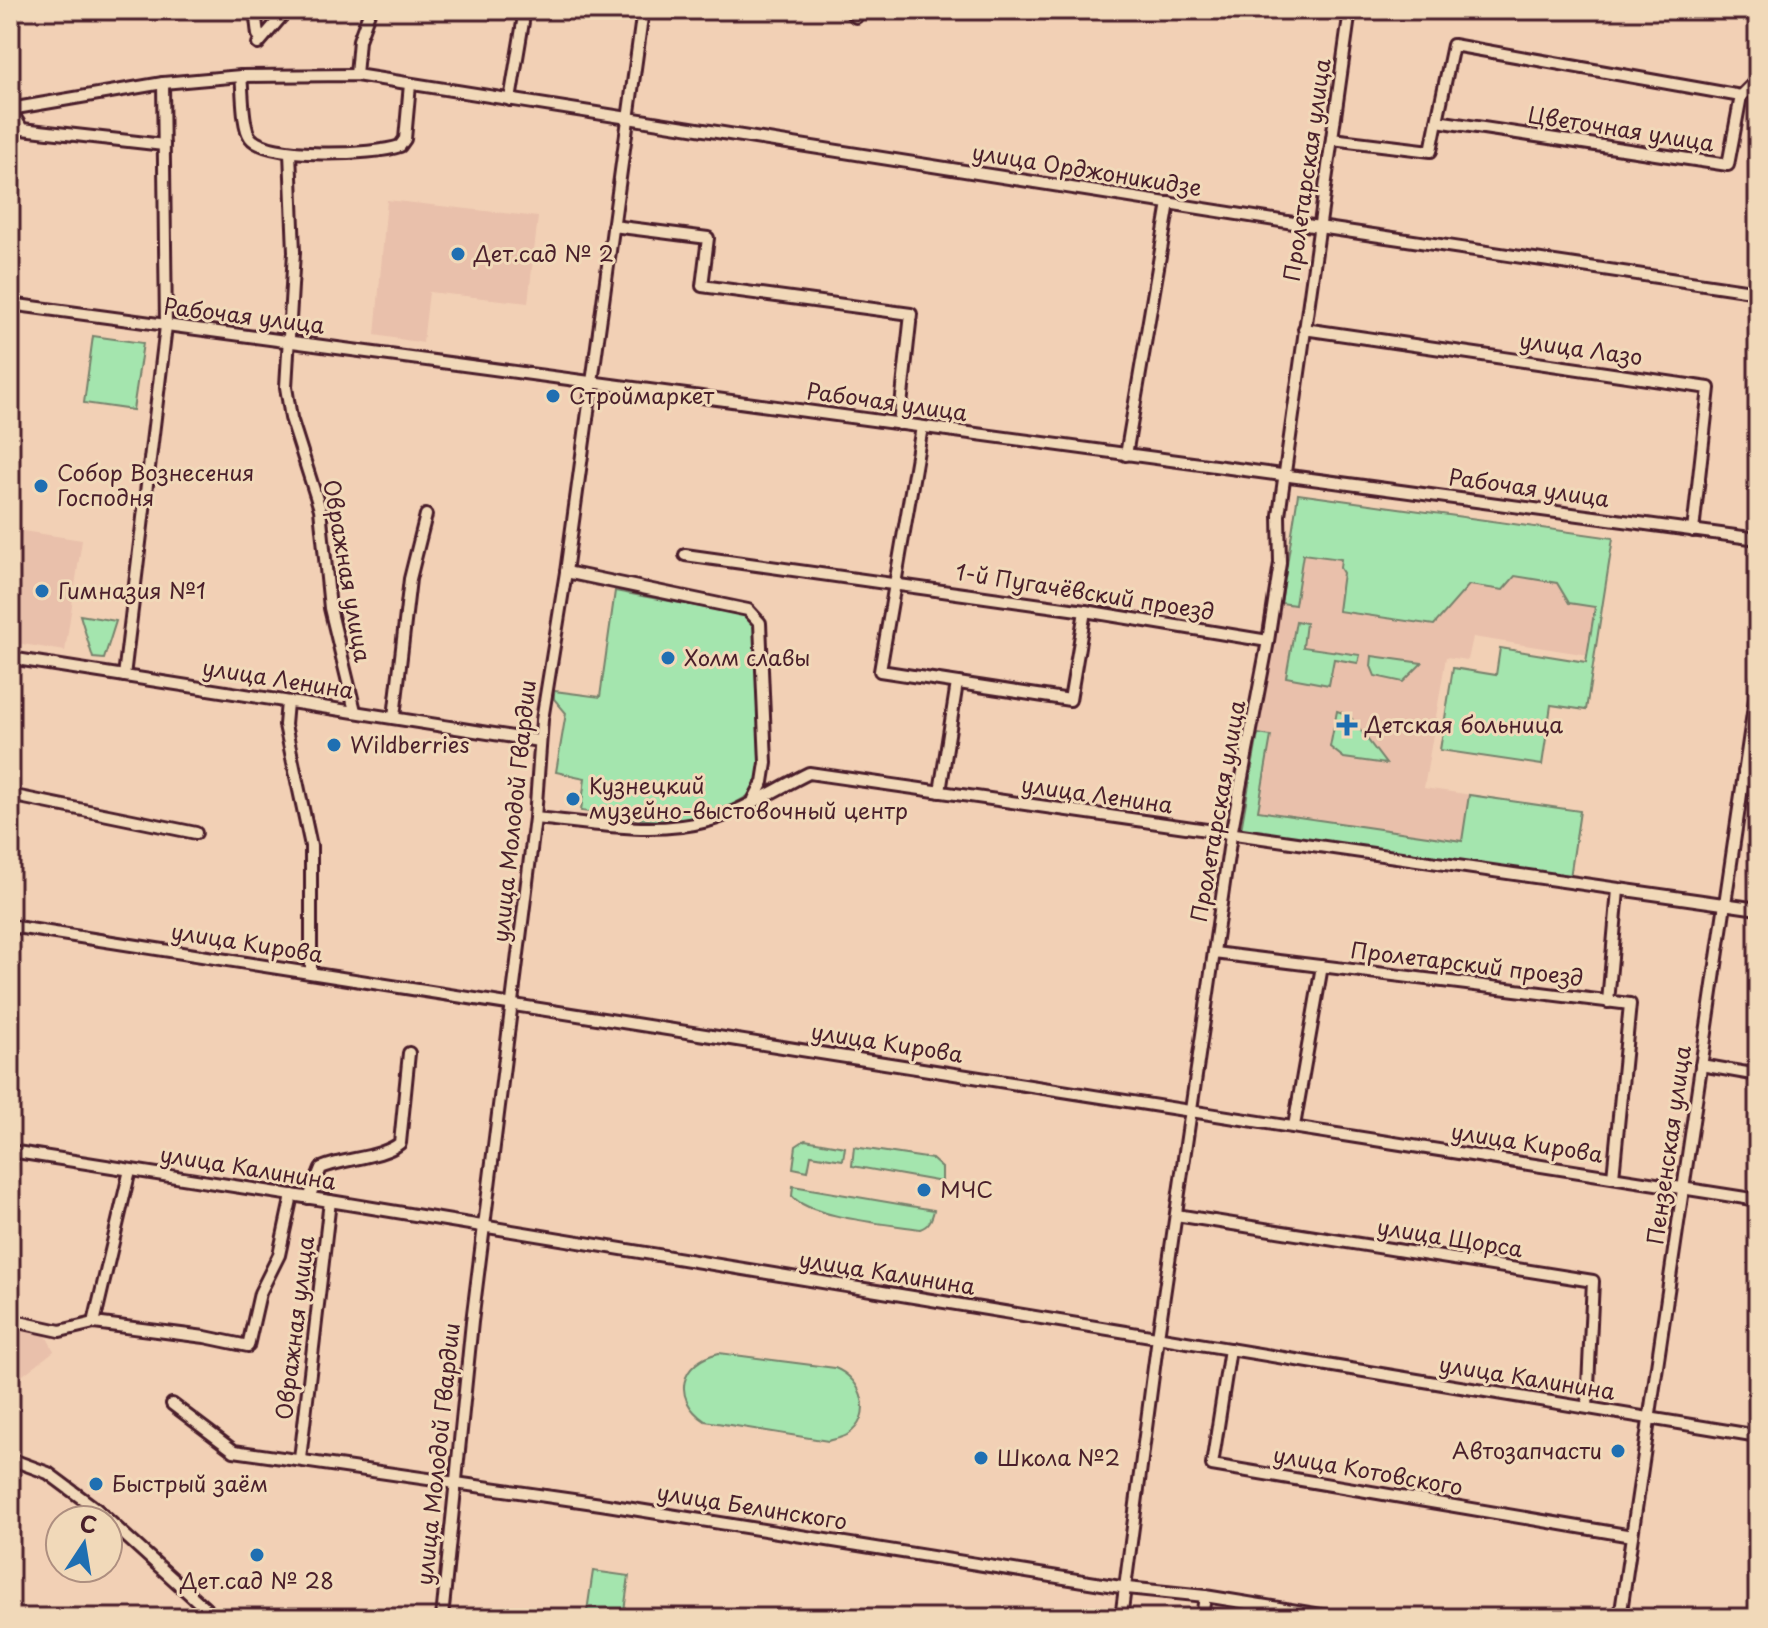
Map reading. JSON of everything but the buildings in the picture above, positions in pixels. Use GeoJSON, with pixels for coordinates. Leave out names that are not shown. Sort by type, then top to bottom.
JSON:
{"type":"FeatureCollection","features":[{"type":"Feature","properties":{"kind":"street"},"geometry":{"type":"LineString","coordinates":[[10,46],[14,10]]}},
{"type":"Feature","properties":{"kind":"street"},"geometry":{"type":"LineString","coordinates":[[255,10],[258,39],[287,10]]}},
{"type":"Feature","properties":{"kind":"street"},"geometry":{"type":"LineString","coordinates":[[356,75],[359,40],[370,10]]}},
{"type":"Feature","properties":{"kind":"street"},"geometry":{"type":"LineString","coordinates":[[510,100],[523,22],[522,10]]}},
{"type":"Feature","properties":{"kind":"street","name":"улица Молодой Гвардии"},"geometry":{"type":"LineString","coordinates":[[442,1618],[472,1322],[535,818],[539,741],[566,572],[643,10]]}},
{"type":"Feature","properties":{"kind":"street","name":"Пролетарская улица"},"geometry":{"type":"LineString","coordinates":[[1121,1618],[1158,1337],[1231,835],[1280,563],[1279,515],[1350,10]]}},
{"type":"Feature","properties":{"kind":"street"},"geometry":{"type":"LineString","coordinates":[[1332,139],[1431,151],[1453,45],[1741,96],[1758,79]]}},
{"type":"Feature","properties":{"kind":"street","name":"улица Орджоникидзе"},"geometry":{"type":"LineString","coordinates":[[164,145],[22,129],[10,109],[163,83],[241,76],[356,75],[1319,227],[1758,292]]}},
{"type":"Feature","properties":{"kind":"street"},"geometry":{"type":"LineString","coordinates":[[241,76],[246,130],[251,139],[261,145],[290,152],[361,152],[400,146],[405,139],[410,84]]}},
{"type":"Feature","properties":{"kind":"street"},"geometry":{"type":"LineString","coordinates":[[124,676],[166,326],[163,83]]}},
{"type":"Feature","properties":{"kind":"street","name":"Цветочная улица"},"geometry":{"type":"LineString","coordinates":[[1437,121],[1728,165],[1741,96]]}},
{"type":"Feature","properties":{"kind":"street","name":"Овражная улица"},"geometry":{"type":"LineString","coordinates":[[290,152],[294,252],[286,387],[291,418],[320,509],[330,608],[355,711]]}},
{"type":"Feature","properties":{"kind":"street"},"geometry":{"type":"LineString","coordinates":[[1126,455],[1169,203]]}},
{"type":"Feature","properties":{"kind":"street"},"geometry":{"type":"LineString","coordinates":[[613,226],[708,238],[702,286],[911,314],[899,424]]}},
{"type":"Feature","properties":{"kind":"street","name":"Рабочая улица"},"geometry":{"type":"LineString","coordinates":[[10,304],[1758,539]]}},
{"type":"Feature","properties":{"kind":"street","name":"улица Лазо"},"geometry":{"type":"LineString","coordinates":[[1304,329],[1709,388],[1693,531]]}},
{"type":"Feature","properties":{"kind":"street"},"geometry":{"type":"LineString","coordinates":[[922,427],[880,671],[1070,700],[1085,611]]}},
{"type":"Feature","properties":{"kind":"street"},"geometry":{"type":"LineString","coordinates":[[394,717],[410,579],[426,515]]}},
{"type":"Feature","properties":{"kind":"street","name":"1-й Пугачёвский проезд"},"geometry":{"type":"LineString","coordinates":[[685,555],[1085,611],[1268,641]]}},
{"type":"Feature","properties":{"kind":"street"},"geometry":{"type":"LineString","coordinates":[[566,572],[748,610],[760,623],[766,763],[763,782],[754,800]]}},
{"type":"Feature","properties":{"kind":"street","name":"улица Ленина"},"geometry":{"type":"LineString","coordinates":[[10,658],[539,741]]}},
{"type":"Feature","properties":{"kind":"street","name":"Пензенская улица"},"geometry":{"type":"LineString","coordinates":[[1620,1618],[1758,679]]}},
{"type":"Feature","properties":{"kind":"street"},"geometry":{"type":"LineString","coordinates":[[940,792],[957,683]]}},
{"type":"Feature","properties":{"kind":"street"},"geometry":{"type":"LineString","coordinates":[[287,702],[285,725],[311,846],[311,973]]}},
{"type":"Feature","properties":{"kind":"street"},"geometry":{"type":"LineString","coordinates":[[1744,772],[1758,774]]}},
{"type":"Feature","properties":{"kind":"street","name":"улица Ленина"},"geometry":{"type":"LineString","coordinates":[[535,818],[652,829],[683,827],[731,813],[809,773],[1758,909]]}},
{"type":"Feature","properties":{"kind":"street"},"geometry":{"type":"LineString","coordinates":[[10,795],[196,833]]}},
{"type":"Feature","properties":{"kind":"street","name":"Пролетарский проезд"},"geometry":{"type":"LineString","coordinates":[[1608,1002],[1618,890]]}},
{"type":"Feature","properties":{"kind":"street","name":"улица Кирова"},"geometry":{"type":"LineString","coordinates":[[10,926],[1758,1200]]}},
{"type":"Feature","properties":{"kind":"street","name":"Пролетарский проезд"},"geometry":{"type":"LineString","coordinates":[[1214,953],[1630,1004],[1613,1177]]}},
{"type":"Feature","properties":{"kind":"street","name":"Пролетарский проезд"},"geometry":{"type":"LineString","coordinates":[[1294,1126],[1322,966]]}},
{"type":"Feature","properties":{"kind":"street"},"geometry":{"type":"LineString","coordinates":[[309,1198],[321,1168],[338,1160],[392,1150],[400,1143],[409,1053]]}},
{"type":"Feature","properties":{"kind":"street"},"geometry":{"type":"LineString","coordinates":[[1701,1065],[1758,1075]]}},
{"type":"Feature","properties":{"kind":"street","name":"улица Калинина"},"geometry":{"type":"LineString","coordinates":[[10,1151],[1758,1436]]}},
{"type":"Feature","properties":{"kind":"street"},"geometry":{"type":"LineString","coordinates":[[10,1320],[60,1331],[94,1323],[130,1170]]}},
{"type":"Feature","properties":{"kind":"street","name":"Овражная улица"},"geometry":{"type":"LineString","coordinates":[[94,1323],[205,1337],[248,1346],[260,1293],[279,1255],[292,1195]]}},
{"type":"Feature","properties":{"kind":"street","name":"Овражная улица"},"geometry":{"type":"LineString","coordinates":[[300,1459],[330,1201]]}},
{"type":"Feature","properties":{"kind":"street","name":"улица Щорса"},"geometry":{"type":"LineString","coordinates":[[1176,1215],[1593,1281],[1587,1407]]}},
{"type":"Feature","properties":{"kind":"street","name":"улица Котовского"},"geometry":{"type":"LineString","coordinates":[[1230,1349],[1212,1465],[1632,1536]]}},
{"type":"Feature","properties":{"kind":"street","name":"улица Белинского"},"geometry":{"type":"LineString","coordinates":[[172,1404],[234,1451],[1340,1618]]}},
{"type":"Feature","properties":{"kind":"street"},"geometry":{"type":"LineString","coordinates":[[10,1459],[48,1473],[95,1508],[216,1618]]}},
{"type":"Feature","properties":{"kind":"street"},"geometry":{"type":"LineString","coordinates":[[1202,1618],[1205,1596]]}},
{"type":"Feature","properties":{"kind":"shaded area","name":"Дет.сад № 2"},"geometry":{"type":"Polygon","coordinates":[[[387,200],[538,217],[528,303],[429,292],[423,343],[375,335],[387,200]]]}},
{"type":"Feature","properties":{"kind":"shaded area","name":"Детская больница"},"geometry":{"type":"Polygon","coordinates":[[[1298,494],[1613,538],[1595,656],[1473,637],[1468,660],[1446,657],[1424,788],[1580,811],[1570,878],[1241,830],[1298,494]]]}},
{"type":"Feature","properties":{"kind":"shaded area","name":"Гимназия №1"},"geometry":{"type":"Polygon","coordinates":[[[10,529],[82,540],[65,651],[10,642],[10,529]]]}},
{"type":"Feature","properties":{"kind":"shaded area"},"geometry":{"type":"Polygon","coordinates":[[[10,1321],[42,1328],[54,1351],[10,1385],[10,1321]]]}},
{"type":"Feature","properties":{"kind":"green space"},"geometry":{"type":"Polygon","coordinates":[[[93,336],[143,343],[133,410],[84,403],[93,336]]]}},
{"type":"Feature","properties":{"kind":"green space"},"geometry":{"type":"Polygon","coordinates":[[[1298,494],[1613,538],[1586,710],[1551,705],[1542,765],[1440,750],[1453,668],[1496,675],[1500,648],[1586,662],[1595,607],[1569,603],[1557,583],[1515,576],[1503,590],[1469,585],[1434,625],[1338,611],[1343,573],[1341,559],[1303,554],[1295,605],[1281,603],[1298,494]]]}},
{"type":"Feature","properties":{"kind":"green space"},"geometry":{"type":"Polygon","coordinates":[[[615,591],[745,615],[754,625],[761,759],[757,781],[751,794],[714,815],[664,822],[581,811],[585,778],[556,772],[566,713],[554,699],[554,691],[600,697],[615,591]]]}},
{"type":"Feature","properties":{"kind":"green space"},"geometry":{"type":"Polygon","coordinates":[[[80,615],[116,621],[104,659],[93,658],[80,615]]]}},
{"type":"Feature","properties":{"kind":"green space"},"geometry":{"type":"Polygon","coordinates":[[[1296,621],[1306,623],[1303,647],[1360,655],[1358,663],[1334,659],[1329,685],[1286,677],[1296,621]]]}},
{"type":"Feature","properties":{"kind":"green space"},"geometry":{"type":"Polygon","coordinates":[[[1372,656],[1422,663],[1403,682],[1375,676],[1371,666],[1372,656]]]}},
{"type":"Feature","properties":{"kind":"green space"},"geometry":{"type":"Polygon","coordinates":[[[1337,711],[1349,715],[1386,764],[1344,758],[1330,747],[1337,711]]]}},
{"type":"Feature","properties":{"kind":"green space"},"geometry":{"type":"Polygon","coordinates":[[[1258,734],[1271,736],[1258,811],[1462,841],[1469,795],[1580,811],[1570,878],[1241,830],[1258,734]]]}},
{"type":"Feature","properties":{"kind":"green space"},"geometry":{"type":"Polygon","coordinates":[[[805,1140],[845,1147],[843,1160],[811,1155],[808,1171],[793,1168],[796,1146],[805,1140]]]}},
{"type":"Feature","properties":{"kind":"green space"},"geometry":{"type":"Polygon","coordinates":[[[854,1147],[932,1159],[942,1168],[942,1182],[852,1166],[854,1147]]]}},
{"type":"Feature","properties":{"kind":"green space"},"geometry":{"type":"Polygon","coordinates":[[[793,1186],[934,1210],[930,1222],[920,1229],[852,1219],[801,1204],[792,1196],[793,1186]]]}},
{"type":"Feature","properties":{"kind":"green space"},"geometry":{"type":"Polygon","coordinates":[[[719,1353],[835,1368],[845,1373],[858,1389],[862,1399],[861,1418],[847,1435],[828,1441],[705,1421],[687,1402],[685,1382],[688,1372],[696,1364],[719,1353]]]}},
{"type":"Feature","properties":{"kind":"green space"},"geometry":{"type":"Polygon","coordinates":[[[593,1571],[629,1576],[623,1618],[586,1618],[593,1571]]]}},
{"type":"Feature","properties":{"kind":"place","name":"Дет.сад № 2"},"geometry":{"type":"Point","coordinates":[458,254]}},
{"type":"Feature","properties":{"kind":"place","name":"Строймаркет"},"geometry":{"type":"Point","coordinates":[553,396]}},
{"type":"Feature","properties":{"kind":"place","name":"Собор Вознесения Господня"},"geometry":{"type":"Point","coordinates":[41,486]}},
{"type":"Feature","properties":{"kind":"place","name":"Гимназия №1"},"geometry":{"type":"Point","coordinates":[42,591]}},
{"type":"Feature","properties":{"kind":"place","name":"Холм славы"},"geometry":{"type":"Point","coordinates":[668,658]}},
{"type":"Feature","properties":{"kind":"place","name":"Детская больница"},"geometry":{"type":"Point","coordinates":[1347,725]}},
{"type":"Feature","properties":{"kind":"place","name":"Wildberries"},"geometry":{"type":"Point","coordinates":[334,745]}},
{"type":"Feature","properties":{"kind":"place","name":"Кузнецкий музейно-выстовочный центр"},"geometry":{"type":"Point","coordinates":[573,799]}},
{"type":"Feature","properties":{"kind":"place","name":"МЧС"},"geometry":{"type":"Point","coordinates":[924,1190]}},
{"type":"Feature","properties":{"kind":"place","name":"Автозапчасти"},"geometry":{"type":"Point","coordinates":[1618,1451]}},
{"type":"Feature","properties":{"kind":"place","name":"Школа №2"},"geometry":{"type":"Point","coordinates":[981,1458]}},
{"type":"Feature","properties":{"kind":"place","name":"Быстрый заём"},"geometry":{"type":"Point","coordinates":[96,1484]}},
{"type":"Feature","properties":{"kind":"place","name":"Дет.сад № 28"},"geometry":{"type":"Point","coordinates":[257,1555]}}]}
